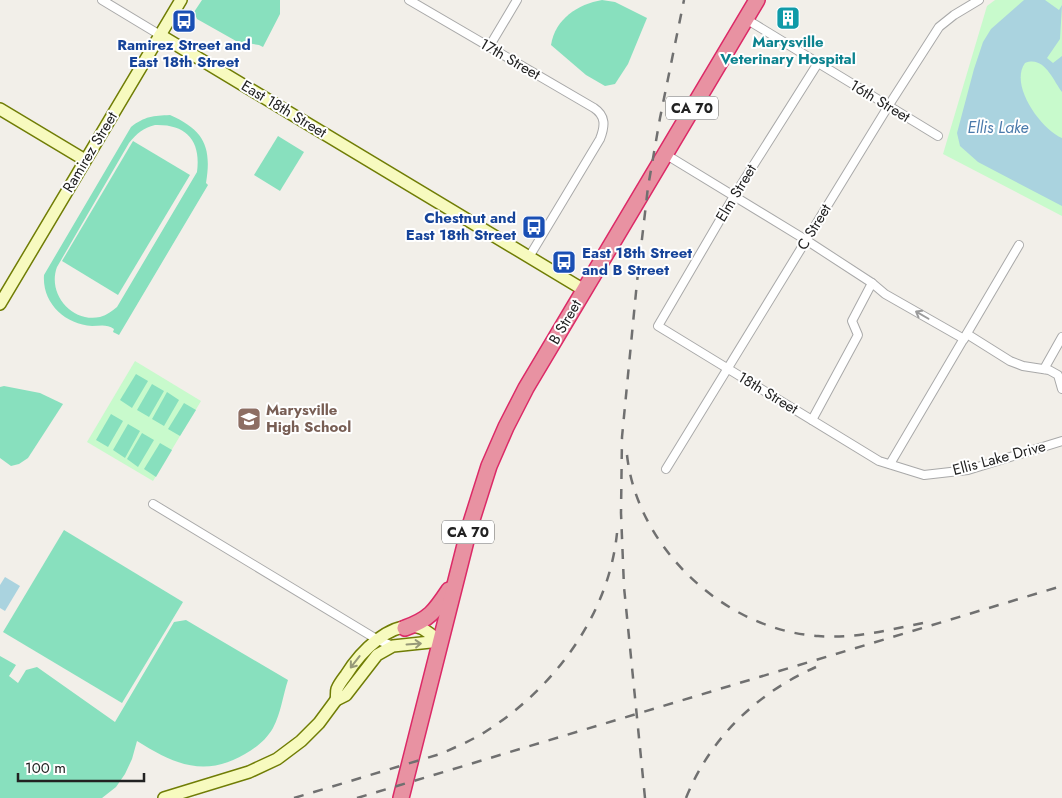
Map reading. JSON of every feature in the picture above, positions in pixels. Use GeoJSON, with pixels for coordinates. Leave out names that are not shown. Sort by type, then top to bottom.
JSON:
{"type":"FeatureCollection","features":[{"type":"Feature","properties":{"kind":"highway","name":"B Street"},"geometry":{"type":"LineString","coordinates":[[440,641],[455,580],[481,490],[498,443],[526,388],[757,0]]}},
{"type":"Feature","properties":{"kind":"highway"},"geometry":{"type":"LineString","coordinates":[[405,628],[428,617],[440,604],[455,580]]}},
{"type":"Feature","properties":{"kind":"highway","name":"CA 70"},"geometry":{"type":"LineString","coordinates":[[401,798],[440,641]]}},
{"type":"Feature","properties":{"kind":"street","name":"East 18th Street"},"geometry":{"type":"LineString","coordinates":[[102,0],[529,257]]}},
{"type":"Feature","properties":{"kind":"street","name":"Ramirez Street"},"geometry":{"type":"LineString","coordinates":[[0,304],[181,0]]}},
{"type":"Feature","properties":{"kind":"street","name":"17th Street"},"geometry":{"type":"LineString","coordinates":[[409,0],[594,108],[602,116],[604,123],[600,138],[529,257]]}},
{"type":"Feature","properties":{"kind":"street"},"geometry":{"type":"LineString","coordinates":[[489,46],[517,0]]}},
{"type":"Feature","properties":{"kind":"street","name":"C Street"},"geometry":{"type":"LineString","coordinates":[[666,469],[888,106],[939,27],[954,14],[979,0]]}},
{"type":"Feature","properties":{"kind":"street","name":"16th Street"},"geometry":{"type":"LineString","coordinates":[[746,19],[938,136]]}},
{"type":"Feature","properties":{"kind":"street","name":"Elm Street"},"geometry":{"type":"LineString","coordinates":[[658,326],[734,196],[818,62]]}},
{"type":"Feature","properties":{"kind":"street"},"geometry":{"type":"LineString","coordinates":[[0,109],[86,160]]}},
{"type":"Feature","properties":{"kind":"street"},"geometry":{"type":"LineString","coordinates":[[665,154],[806,240],[872,283],[885,294],[1010,361],[1023,366],[1049,370],[1058,375],[1062,389]]}},
{"type":"Feature","properties":{"kind":"street"},"geometry":{"type":"LineString","coordinates":[[890,464],[1019,245]]}},
{"type":"Feature","properties":{"kind":"street"},"geometry":{"type":"LineString","coordinates":[[529,257],[584,290]]}},
{"type":"Feature","properties":{"kind":"street"},"geometry":{"type":"LineString","coordinates":[[812,420],[858,335],[852,321],[872,283]]}},
{"type":"Feature","properties":{"kind":"street","name":"18th Street"},"geometry":{"type":"LineString","coordinates":[[658,326],[879,461]]}},
{"type":"Feature","properties":{"kind":"street"},"geometry":{"type":"LineString","coordinates":[[1044,369],[1062,337]]}},
{"type":"Feature","properties":{"kind":"street","name":"Ellis Lake Drive"},"geometry":{"type":"LineString","coordinates":[[879,461],[924,475],[968,470],[1062,441]]}},
{"type":"Feature","properties":{"kind":"street"},"geometry":{"type":"LineString","coordinates":[[153,504],[378,640],[393,646]]}},
{"type":"Feature","properties":{"kind":"street"},"geometry":{"type":"LineString","coordinates":[[336,700],[337,688],[365,650],[394,630],[421,628],[440,641]]}},
{"type":"Feature","properties":{"kind":"street"},"geometry":{"type":"LineString","coordinates":[[164,798],[248,772],[277,759],[309,733],[336,700],[346,695],[376,655],[393,646],[440,641]]}},
{"type":"Feature","properties":{"kind":"green space"},"geometry":{"type":"Polygon","coordinates":[[[202,0],[280,0],[280,14],[263,47],[236,41],[197,19],[194,12],[202,0]]]}},
{"type":"Feature","properties":{"kind":"green space"},"geometry":{"type":"Polygon","coordinates":[[[602,0],[615,2],[647,18],[628,64],[615,84],[605,86],[586,75],[551,45],[557,28],[569,14],[584,5],[602,0]]]}},
{"type":"Feature","properties":{"kind":"green space","name":"Ellis Lake"},"geometry":{"type":"Polygon","coordinates":[[[995,0],[1062,0],[1062,216],[943,154],[987,6],[995,0]]]}},
{"type":"Feature","properties":{"kind":"green space"},"geometry":{"type":"Polygon","coordinates":[[[170,115],[191,127],[203,141],[208,159],[206,183],[208,185],[119,335],[113,332],[114,329],[109,326],[92,326],[73,321],[64,316],[51,303],[44,285],[44,275],[131,127],[154,116],[170,115]],[[155,125],[144,129],[129,143],[57,267],[55,277],[59,296],[71,311],[80,316],[100,317],[117,307],[197,172],[197,151],[190,136],[183,131],[166,125],[155,125]]]}},
{"type":"Feature","properties":{"kind":"green space"},"geometry":{"type":"Polygon","coordinates":[[[278,136],[304,152],[280,191],[254,175],[278,136]]]}},
{"type":"Feature","properties":{"kind":"green space"},"geometry":{"type":"Polygon","coordinates":[[[133,141],[190,175],[118,295],[62,261],[133,141]]]}},
{"type":"Feature","properties":{"kind":"green space"},"geometry":{"type":"Polygon","coordinates":[[[135,361],[201,401],[153,481],[87,442],[135,361]]]}},
{"type":"Feature","properties":{"kind":"green space"},"geometry":{"type":"Polygon","coordinates":[[[136,374],[148,381],[132,408],[120,400],[136,374]]]}},
{"type":"Feature","properties":{"kind":"green space"},"geometry":{"type":"Polygon","coordinates":[[[152,384],[164,391],[149,417],[137,410],[152,384]]]}},
{"type":"Feature","properties":{"kind":"green space"},"geometry":{"type":"Polygon","coordinates":[[[4,386],[40,393],[63,404],[28,458],[19,464],[11,466],[0,458],[0,387],[4,386]]]}},
{"type":"Feature","properties":{"kind":"green space"},"geometry":{"type":"Polygon","coordinates":[[[167,392],[179,400],[164,426],[152,419],[167,392]]]}},
{"type":"Feature","properties":{"kind":"green space"},"geometry":{"type":"Polygon","coordinates":[[[184,403],[196,410],[180,436],[168,429],[184,403]]]}},
{"type":"Feature","properties":{"kind":"green space"},"geometry":{"type":"Polygon","coordinates":[[[111,414],[123,421],[108,447],[96,440],[111,414]]]}},
{"type":"Feature","properties":{"kind":"green space"},"geometry":{"type":"Polygon","coordinates":[[[128,424],[140,431],[125,458],[113,450],[128,424]]]}},
{"type":"Feature","properties":{"kind":"green space"},"geometry":{"type":"Polygon","coordinates":[[[142,433],[154,440],[138,467],[127,459],[142,433]]]}},
{"type":"Feature","properties":{"kind":"green space"},"geometry":{"type":"Polygon","coordinates":[[[160,443],[172,450],[156,477],[144,469],[160,443]]]}},
{"type":"Feature","properties":{"kind":"green space"},"geometry":{"type":"Polygon","coordinates":[[[64,530],[183,602],[122,703],[3,632],[64,530]]]}},
{"type":"Feature","properties":{"kind":"green space"},"geometry":{"type":"Polygon","coordinates":[[[186,620],[288,680],[276,722],[261,743],[230,761],[203,766],[177,762],[137,741],[125,774],[116,787],[102,798],[0,798],[0,656],[16,665],[9,676],[18,683],[26,670],[37,667],[115,722],[174,622],[186,620]]]}},
{"type":"Feature","properties":{"kind":"water","name":"Ellis Lake"},"geometry":{"type":"Polygon","coordinates":[[[1024,0],[1045,0],[1059,10],[1062,5],[1060,39],[1047,58],[1053,63],[1062,56],[1062,92],[1043,65],[1038,62],[1025,63],[1021,72],[1021,83],[1024,94],[1037,116],[1045,126],[1062,138],[1062,206],[978,162],[960,146],[957,133],[983,42],[991,29],[1024,0]]]}},
{"type":"Feature","properties":{"kind":"water"},"geometry":{"type":"Polygon","coordinates":[[[5,577],[20,586],[5,611],[0,608],[0,585],[5,577]]]}},
{"type":"Feature","properties":{"kind":"railway"},"geometry":{"type":"LineString","coordinates":[[645,798],[624,587],[621,513],[622,437],[648,187],[684,0]]}},
{"type":"Feature","properties":{"kind":"railway"},"geometry":{"type":"LineString","coordinates":[[627,455],[634,489],[648,522],[667,552],[691,578],[719,601],[750,618],[784,630],[818,636],[831,637],[871,633],[923,623]]}},
{"type":"Feature","properties":{"kind":"railway"},"geometry":{"type":"LineString","coordinates":[[294,798],[440,754],[476,737],[512,713],[556,670],[575,646],[603,592],[612,563],[617,533]]}},
{"type":"Feature","properties":{"kind":"railway"},"geometry":{"type":"LineString","coordinates":[[357,798],[1062,586]]}},
{"type":"Feature","properties":{"kind":"railway"},"geometry":{"type":"LineString","coordinates":[[686,798],[708,756],[738,720],[774,690],[816,667]]}},
{"type":"Feature","properties":{"kind":"place","name":"Marysville Veterinary Hospital"},"geometry":{"type":"Point","coordinates":[788,18]}},
{"type":"Feature","properties":{"kind":"place","name":"Ramirez Street and East 18th Street"},"geometry":{"type":"Point","coordinates":[184,21]}},
{"type":"Feature","properties":{"kind":"place","name":"Chestnut and East 18th Street"},"geometry":{"type":"Point","coordinates":[534,227]}},
{"type":"Feature","properties":{"kind":"place","name":"East 18th Street and B Street"},"geometry":{"type":"Point","coordinates":[564,262]}},
{"type":"Feature","properties":{"kind":"place","name":"Marysville High School"},"geometry":{"type":"Point","coordinates":[249,419]}}]}
